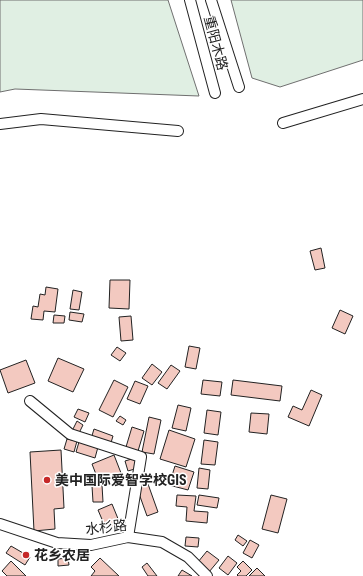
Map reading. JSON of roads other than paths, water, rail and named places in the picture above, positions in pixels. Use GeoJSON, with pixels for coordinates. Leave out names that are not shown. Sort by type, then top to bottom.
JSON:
{"type":"FeatureCollection","features":[{"type":"Feature","properties":{"kind":"street","name":"重阳木路"},"geometry":{"type":"LineString","coordinates":[[190,0],[215,93]]}},
{"type":"Feature","properties":{"kind":"street","name":"重阳木路"},"geometry":{"type":"LineString","coordinates":[[211,0],[239,87]]}},
{"type":"Feature","properties":{"kind":"street"},"geometry":{"type":"LineString","coordinates":[[283,123],[363,99]]}},
{"type":"Feature","properties":{"kind":"street"},"geometry":{"type":"LineString","coordinates":[[0,124],[41,119],[178,131]]}},
{"type":"Feature","properties":{"kind":"street"},"geometry":{"type":"LineString","coordinates":[[30,401],[70,434],[141,457],[128,537]]}},
{"type":"Feature","properties":{"kind":"street","name":"水杉路"},"geometry":{"type":"LineString","coordinates":[[0,524],[57,543],[91,545],[128,537],[162,542],[188,557],[207,576]]}},
{"type":"Feature","properties":{"kind":"place","name":"美中国际爱智学校GIS"},"geometry":{"type":"Point","coordinates":[47,480]}},
{"type":"Feature","properties":{"kind":"place","name":"花乡农居"},"geometry":{"type":"Point","coordinates":[26,555]}}]}
